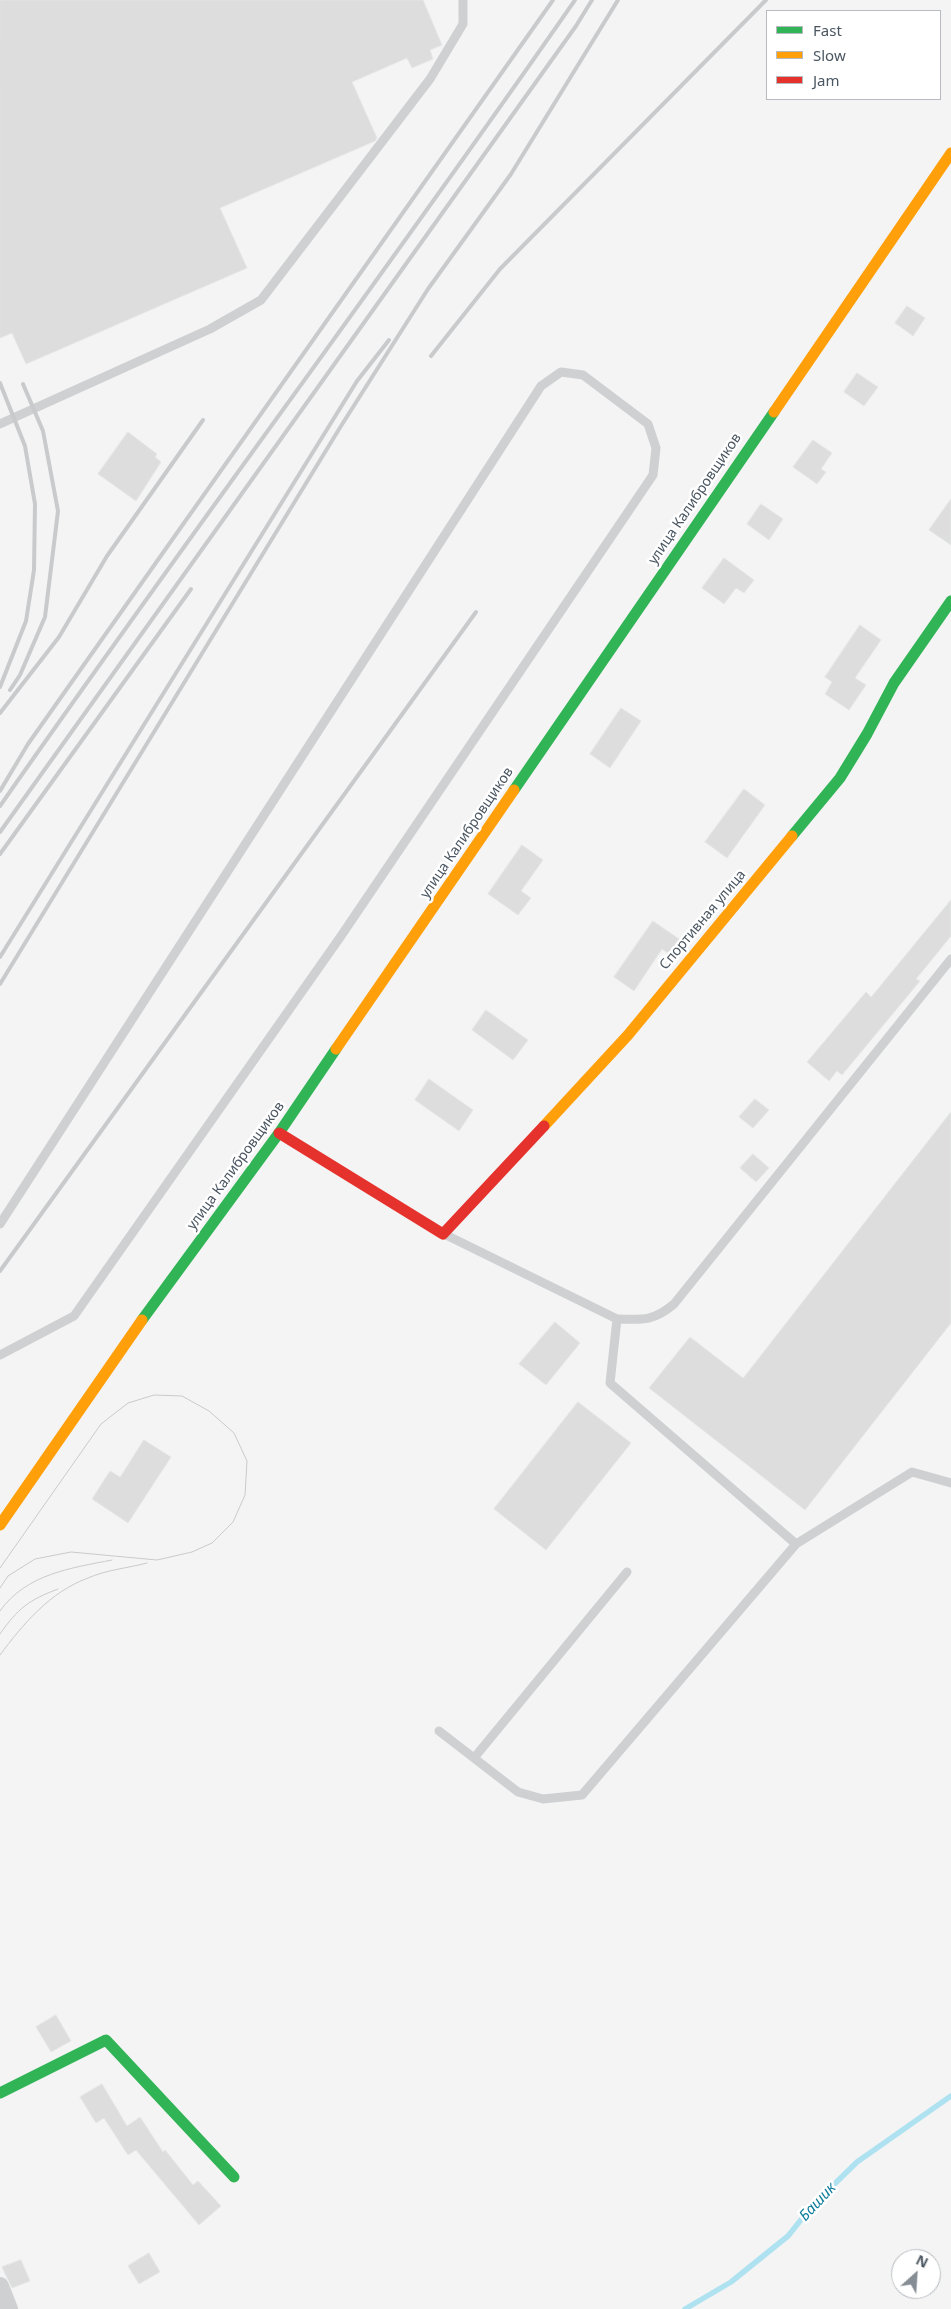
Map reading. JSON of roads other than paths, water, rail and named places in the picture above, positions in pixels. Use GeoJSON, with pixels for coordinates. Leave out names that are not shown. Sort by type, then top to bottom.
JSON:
{"type":"FeatureCollection","features":[{"type":"Feature","properties":{"kind":"street","name":"улица Калибровщиков"},"geometry":{"type":"LineString","coordinates":[[0,1525],[100,1380],[279,1133],[945,173],[951,153]]}},
{"type":"Feature","properties":{"kind":"street","name":"Спортивная улица"},"geometry":{"type":"LineString","coordinates":[[444,1234],[628,1035],[840,778],[867,734],[894,683],[951,601]]}},
{"type":"Feature","properties":{"kind":"street"},"geometry":{"type":"LineString","coordinates":[[279,1133],[444,1234]]}},
{"type":"Feature","properties":{"kind":"street"},"geometry":{"type":"LineString","coordinates":[[0,2093],[106,2040],[234,2177]]}},
{"type":"Feature","properties":{"kind":"street"},"geometry":{"type":"LineString","coordinates":[[0,2286],[9,2309]]}},
{"type":"Feature","properties":{"kind":"lane"},"geometry":{"type":"LineString","coordinates":[[0,424],[210,329],[261,300],[430,79],[462,24],[463,0]]}},
{"type":"Feature","properties":{"kind":"lane"},"geometry":{"type":"LineString","coordinates":[[0,1224],[541,386],[561,372],[583,375],[648,424],[656,448],[653,475],[341,936],[74,1316],[0,1355]]}},
{"type":"Feature","properties":{"kind":"lane"},"geometry":{"type":"LineString","coordinates":[[444,1234],[617,1319],[642,1320],[660,1316],[674,1304],[951,960]]}},
{"type":"Feature","properties":{"kind":"lane"},"geometry":{"type":"LineString","coordinates":[[617,1319],[610,1383],[796,1544]]}},
{"type":"Feature","properties":{"kind":"lane"},"geometry":{"type":"LineString","coordinates":[[438,1731],[518,1792],[543,1799],[582,1794],[796,1544],[912,1472],[951,1483]]}},
{"type":"Feature","properties":{"kind":"lane"},"geometry":{"type":"LineString","coordinates":[[474,1758],[627,1572]]}},
{"type":"Feature","properties":{"kind":"waterway","name":"Башик"},"geometry":{"type":"LineString","coordinates":[[685,2309],[731,2282],[788,2236],[812,2206],[857,2162],[951,2096]]}},
{"type":"Feature","properties":{"kind":"tram line"},"geometry":{"type":"LineString","coordinates":[[0,1568],[101,1424],[128,1403],[154,1395],[182,1396],[209,1411],[234,1433],[247,1461],[245,1495],[233,1522],[212,1543],[192,1552],[157,1560],[71,1552],[35,1559],[8,1576],[0,1588]]}},
{"type":"Feature","properties":{"kind":"tram line"},"geometry":{"type":"LineString","coordinates":[[0,1611],[11,1599],[36,1581],[65,1570],[112,1560]]}},
{"type":"Feature","properties":{"kind":"tram line"},"geometry":{"type":"LineString","coordinates":[[0,1655],[38,1610],[61,1592],[95,1575],[147,1563]]}},
{"type":"Feature","properties":{"kind":"tram line"},"geometry":{"type":"LineString","coordinates":[[0,1634],[25,1606],[39,1597],[58,1589]]}},
{"type":"Feature","properties":{"kind":"railway"},"geometry":{"type":"LineString","coordinates":[[0,791],[28,744],[553,0]]}},
{"type":"Feature","properties":{"kind":"railway"},"geometry":{"type":"LineString","coordinates":[[0,806],[575,0]]}},
{"type":"Feature","properties":{"kind":"railway"},"geometry":{"type":"LineString","coordinates":[[0,832],[576,26],[592,0]]}},
{"type":"Feature","properties":{"kind":"railway"},"geometry":{"type":"LineString","coordinates":[[0,984],[341,426],[428,289],[511,174],[618,0]]}},
{"type":"Feature","properties":{"kind":"railway"},"geometry":{"type":"LineString","coordinates":[[431,356],[500,269],[766,0]]}},
{"type":"Feature","properties":{"kind":"railway"},"geometry":{"type":"LineString","coordinates":[[0,957],[357,381],[389,340]]}},
{"type":"Feature","properties":{"kind":"railway"},"geometry":{"type":"LineString","coordinates":[[0,383],[25,446],[35,504],[34,570],[26,621],[0,687]]}},
{"type":"Feature","properties":{"kind":"railway"},"geometry":{"type":"LineString","coordinates":[[10,690],[20,675],[45,617],[58,511],[43,431],[23,384]]}},
{"type":"Feature","properties":{"kind":"railway"},"geometry":{"type":"LineString","coordinates":[[0,713],[59,637],[107,556],[203,420]]}},
{"type":"Feature","properties":{"kind":"railway"},"geometry":{"type":"LineString","coordinates":[[0,854],[191,589]]}},
{"type":"Feature","properties":{"kind":"railway"},"geometry":{"type":"LineString","coordinates":[[0,1271],[476,612]]}}]}
